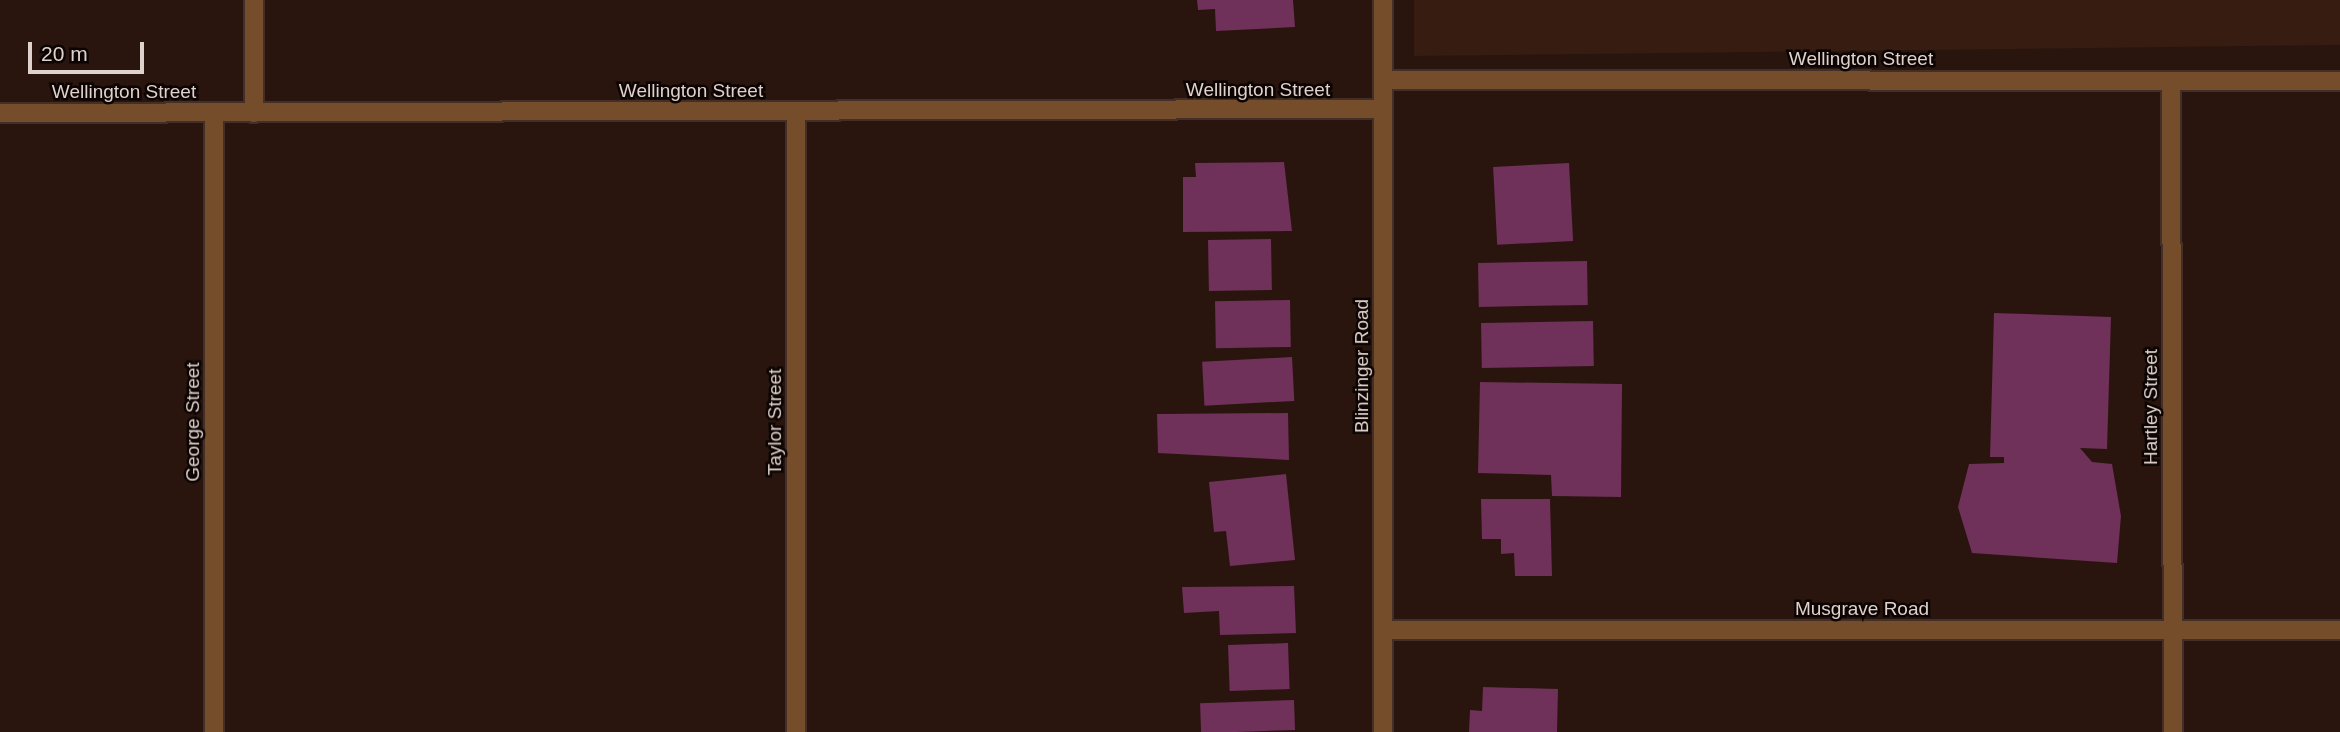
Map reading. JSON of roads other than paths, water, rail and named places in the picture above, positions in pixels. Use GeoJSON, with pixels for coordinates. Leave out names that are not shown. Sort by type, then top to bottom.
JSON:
{"type":"FeatureCollection","features":[{"type":"Feature","properties":{"kind":"street"},"geometry":{"type":"LineString","coordinates":[[254,0],[254,113]]}},
{"type":"Feature","properties":{"kind":"street","name":"Blinzinger Road"},"geometry":{"type":"LineString","coordinates":[[1383,0],[1383,732]]}},
{"type":"Feature","properties":{"kind":"street","name":"Wellington Street"},"geometry":{"type":"LineString","coordinates":[[1383,80],[2340,81]]}},
{"type":"Feature","properties":{"kind":"street","name":"Hartley Street"},"geometry":{"type":"LineString","coordinates":[[2171,82],[2173,732]]}},
{"type":"Feature","properties":{"kind":"street","name":"Wellington Street"},"geometry":{"type":"LineString","coordinates":[[0,113],[1382,109]]}},
{"type":"Feature","properties":{"kind":"street","name":"Taylor Street"},"geometry":{"type":"LineString","coordinates":[[796,111],[796,732]]}},
{"type":"Feature","properties":{"kind":"street","name":"George Street"},"geometry":{"type":"LineString","coordinates":[[214,113],[214,732]]}},
{"type":"Feature","properties":{"kind":"street","name":"Musgrave Road"},"geometry":{"type":"LineString","coordinates":[[1384,630],[2340,630]]}}]}
